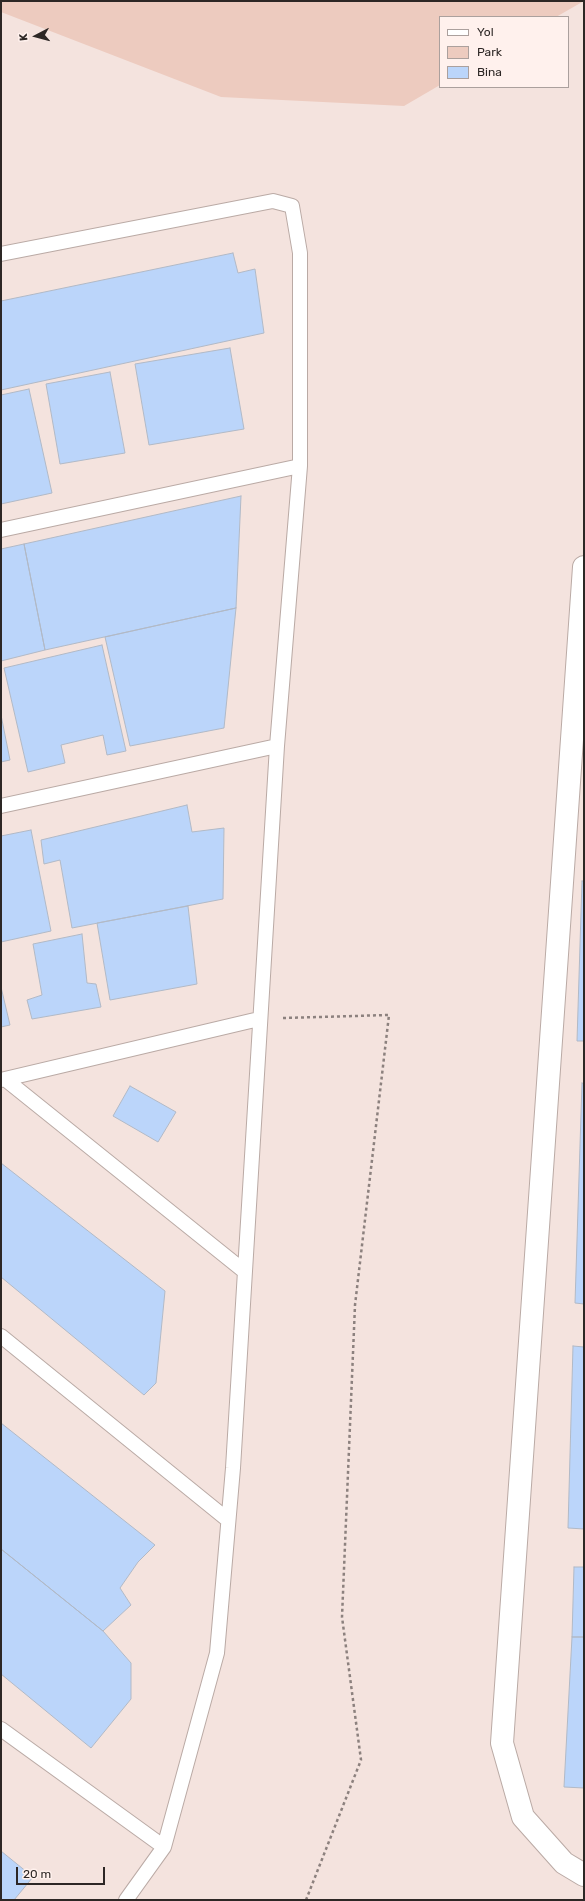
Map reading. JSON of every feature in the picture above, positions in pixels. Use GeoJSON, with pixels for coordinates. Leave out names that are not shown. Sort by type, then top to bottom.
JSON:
{"type":"FeatureCollection","features":[{"type":"Feature","properties":{"kind":"street"},"geometry":{"type":"LineString","coordinates":[[584,567],[578,734],[502,1743],[523,1817],[564,1863],[584,1875]]}},
{"type":"Feature","properties":{"kind":"lane"},"geometry":{"type":"LineString","coordinates":[[1,254],[273,201],[292,206],[300,253],[300,466],[277,746],[228,1520],[217,1653],[164,1847],[126,1900]]}},
{"type":"Feature","properties":{"kind":"lane"},"geometry":{"type":"LineString","coordinates":[[1,530],[300,466]]}},
{"type":"Feature","properties":{"kind":"lane"},"geometry":{"type":"LineString","coordinates":[[1,806],[277,746]]}},
{"type":"Feature","properties":{"kind":"lane"},"geometry":{"type":"LineString","coordinates":[[3,1079],[259,1019]]}},
{"type":"Feature","properties":{"kind":"lane"},"geometry":{"type":"LineString","coordinates":[[3,1079],[244,1272]]}},
{"type":"Feature","properties":{"kind":"lane"},"geometry":{"type":"LineString","coordinates":[[1,1336],[228,1520]]}},
{"type":"Feature","properties":{"kind":"lane"},"geometry":{"type":"LineString","coordinates":[[1,1729],[164,1847]]}},
{"type":"Feature","properties":{"kind":"path"},"geometry":{"type":"LineString","coordinates":[[259,1019],[389,1015],[355,1305],[342,1617],[361,1760],[306,1900]]}},
{"type":"Feature","properties":{"kind":"green space"},"geometry":{"type":"Polygon","coordinates":[[[1,1],[584,1],[558,16],[439,16],[439,86],[404,106],[221,97],[1,12],[1,1]]]}},
{"type":"Feature","properties":{"kind":"building"},"geometry":{"type":"Polygon","coordinates":[[[233,253],[238,273],[255,269],[264,333],[1,390],[1,301],[233,253]]]}},
{"type":"Feature","properties":{"kind":"building"},"geometry":{"type":"Polygon","coordinates":[[[230,348],[244,429],[149,445],[135,364],[230,348]]]}},
{"type":"Feature","properties":{"kind":"building"},"geometry":{"type":"Polygon","coordinates":[[[110,372],[125,453],[60,464],[46,384],[110,372]]]}},
{"type":"Feature","properties":{"kind":"building"},"geometry":{"type":"Polygon","coordinates":[[[29,389],[52,493],[1,504],[1,395],[29,389]]]}},
{"type":"Feature","properties":{"kind":"building"},"geometry":{"type":"Polygon","coordinates":[[[241,496],[236,608],[45,650],[24,544],[241,496]]]}},
{"type":"Feature","properties":{"kind":"building"},"geometry":{"type":"Polygon","coordinates":[[[24,544],[45,650],[1,661],[1,549],[24,544]]]}},
{"type":"Feature","properties":{"kind":"building"},"geometry":{"type":"Polygon","coordinates":[[[236,608],[224,728],[130,746],[105,637],[236,608]]]}},
{"type":"Feature","properties":{"kind":"building"},"geometry":{"type":"Polygon","coordinates":[[[102,645],[126,751],[107,755],[103,735],[61,745],[65,763],[28,772],[4,668],[102,645]]]}},
{"type":"Feature","properties":{"kind":"building"},"geometry":{"type":"Polygon","coordinates":[[[1,715],[10,760],[1,762],[1,715]]]}},
{"type":"Feature","properties":{"kind":"building"},"geometry":{"type":"Polygon","coordinates":[[[187,805],[192,832],[224,828],[223,899],[72,928],[60,860],[44,864],[41,840],[187,805]]]}},
{"type":"Feature","properties":{"kind":"building"},"geometry":{"type":"Polygon","coordinates":[[[31,830],[51,931],[1,942],[1,836],[31,830]]]}},
{"type":"Feature","properties":{"kind":"building"},"geometry":{"type":"Polygon","coordinates":[[[582,881],[584,881],[584,1041],[577,1041],[582,881]]]}},
{"type":"Feature","properties":{"kind":"building"},"geometry":{"type":"Polygon","coordinates":[[[188,906],[197,984],[110,1000],[97,923],[188,906]]]}},
{"type":"Feature","properties":{"kind":"building"},"geometry":{"type":"Polygon","coordinates":[[[82,934],[87,983],[96,984],[101,1007],[32,1019],[27,1000],[42,995],[33,944],[82,934]]]}},
{"type":"Feature","properties":{"kind":"building"},"geometry":{"type":"Polygon","coordinates":[[[1,987],[10,1025],[1,1027],[1,987]]]}},
{"type":"Feature","properties":{"kind":"building"},"geometry":{"type":"Polygon","coordinates":[[[582,1083],[584,1084],[584,1304],[575,1303],[582,1083]]]}},
{"type":"Feature","properties":{"kind":"building"},"geometry":{"type":"Polygon","coordinates":[[[130,1086],[176,1112],[158,1142],[113,1116],[130,1086]]]}},
{"type":"Feature","properties":{"kind":"building"},"geometry":{"type":"Polygon","coordinates":[[[1,1163],[165,1291],[156,1383],[144,1395],[1,1277],[1,1163]]]}},
{"type":"Feature","properties":{"kind":"building"},"geometry":{"type":"Polygon","coordinates":[[[573,1346],[584,1347],[584,1529],[568,1528],[573,1346]]]}},
{"type":"Feature","properties":{"kind":"building"},"geometry":{"type":"Polygon","coordinates":[[[1,1423],[155,1545],[138,1562],[120,1588],[131,1605],[103,1631],[1,1549],[1,1423]]]}},
{"type":"Feature","properties":{"kind":"building"},"geometry":{"type":"Polygon","coordinates":[[[1,1549],[103,1631],[131,1663],[131,1699],[91,1748],[1,1674],[1,1549]]]}},
{"type":"Feature","properties":{"kind":"building"},"geometry":{"type":"Polygon","coordinates":[[[574,1567],[584,1567],[584,1637],[572,1637],[574,1567]]]}},
{"type":"Feature","properties":{"kind":"building"},"geometry":{"type":"Polygon","coordinates":[[[572,1637],[584,1637],[584,1788],[564,1787],[572,1637]]]}},
{"type":"Feature","properties":{"kind":"building"},"geometry":{"type":"Polygon","coordinates":[[[1,1851],[33,1877],[14,1900],[1,1900],[1,1851]]]}}]}
